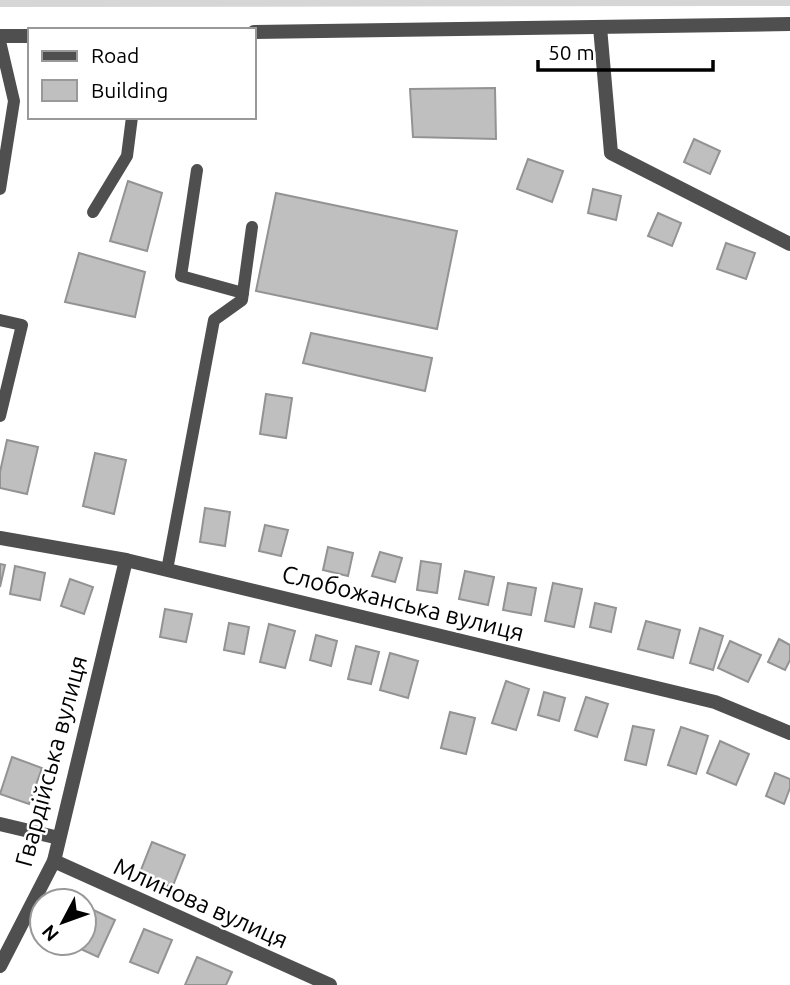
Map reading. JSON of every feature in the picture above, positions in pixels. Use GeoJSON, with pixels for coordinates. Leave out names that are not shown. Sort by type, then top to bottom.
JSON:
{"type":"FeatureCollection","features":[{"type":"Feature","properties":{"kind":"street"},"geometry":{"type":"LineString","coordinates":[[256,32],[790,24]]}},
{"type":"Feature","properties":{"kind":"street"},"geometry":{"type":"LineString","coordinates":[[600,27],[611,153],[790,244]]}},
{"type":"Feature","properties":{"kind":"street"},"geometry":{"type":"LineString","coordinates":[[0,39],[28,36]]}},
{"type":"Feature","properties":{"kind":"street","name":"Слобожанська вулиця"},"geometry":{"type":"LineString","coordinates":[[0,538],[125,560],[715,702],[790,733]]}},
{"type":"Feature","properties":{"kind":"street","name":"Гвардійська вулиця"},"geometry":{"type":"LineString","coordinates":[[0,966],[54,861],[125,560]]}},
{"type":"Feature","properties":{"kind":"street"},"geometry":{"type":"LineString","coordinates":[[0,824],[59,838]]}},
{"type":"Feature","properties":{"kind":"street","name":"Млинова вулиця"},"geometry":{"type":"LineString","coordinates":[[54,861],[330,985]]}},
{"type":"Feature","properties":{"kind":"lane"},"geometry":{"type":"LineString","coordinates":[[0,39],[14,101],[0,189]]}},
{"type":"Feature","properties":{"kind":"lane"},"geometry":{"type":"LineString","coordinates":[[93,212],[127,156],[132,119]]}},
{"type":"Feature","properties":{"kind":"lane"},"geometry":{"type":"LineString","coordinates":[[197,170],[181,276],[243,293]]}},
{"type":"Feature","properties":{"kind":"lane"},"geometry":{"type":"LineString","coordinates":[[167,570],[214,320],[242,300],[252,227]]}},
{"type":"Feature","properties":{"kind":"lane"},"geometry":{"type":"LineString","coordinates":[[0,320],[22,326],[0,416]]}},
{"type":"Feature","properties":{"kind":"shaded area"},"geometry":{"type":"Polygon","coordinates":[[[0,0],[790,0],[790,6],[0,7],[0,0]]]}},
{"type":"Feature","properties":{"kind":"building"},"geometry":{"type":"Polygon","coordinates":[[[495,88],[496,139],[413,137],[410,89],[495,88]]]}},
{"type":"Feature","properties":{"kind":"building"},"geometry":{"type":"Polygon","coordinates":[[[694,139],[720,151],[710,174],[684,162],[694,139]]]}},
{"type":"Feature","properties":{"kind":"building"},"geometry":{"type":"Polygon","coordinates":[[[528,159],[563,171],[552,202],[517,189],[528,159]]]}},
{"type":"Feature","properties":{"kind":"building"},"geometry":{"type":"Polygon","coordinates":[[[128,181],[162,193],[147,251],[110,241],[128,181]]]}},
{"type":"Feature","properties":{"kind":"building"},"geometry":{"type":"Polygon","coordinates":[[[593,189],[621,196],[616,220],[588,213],[593,189]]]}},
{"type":"Feature","properties":{"kind":"building"},"geometry":{"type":"Polygon","coordinates":[[[276,193],[457,231],[437,329],[256,291],[276,193]]]}},
{"type":"Feature","properties":{"kind":"building"},"geometry":{"type":"Polygon","coordinates":[[[658,213],[681,223],[672,246],[648,236],[658,213]]]}},
{"type":"Feature","properties":{"kind":"building"},"geometry":{"type":"Polygon","coordinates":[[[726,243],[755,253],[746,279],[717,269],[726,243]]]}},
{"type":"Feature","properties":{"kind":"building"},"geometry":{"type":"Polygon","coordinates":[[[79,253],[145,272],[135,317],[65,302],[79,253]]]}},
{"type":"Feature","properties":{"kind":"building"},"geometry":{"type":"Polygon","coordinates":[[[311,333],[432,358],[425,391],[303,363],[311,333]]]}},
{"type":"Feature","properties":{"kind":"building"},"geometry":{"type":"Polygon","coordinates":[[[266,394],[292,398],[286,438],[260,434],[266,394]]]}},
{"type":"Feature","properties":{"kind":"building"},"geometry":{"type":"Polygon","coordinates":[[[7,440],[38,447],[27,494],[0,488],[0,472],[7,440]]]}},
{"type":"Feature","properties":{"kind":"building"},"geometry":{"type":"Polygon","coordinates":[[[95,453],[126,460],[114,514],[83,506],[95,453]]]}},
{"type":"Feature","properties":{"kind":"building"},"geometry":{"type":"Polygon","coordinates":[[[205,508],[230,512],[225,546],[200,542],[205,508]]]}},
{"type":"Feature","properties":{"kind":"building"},"geometry":{"type":"Polygon","coordinates":[[[265,525],[288,530],[281,556],[259,551],[265,525]]]}},
{"type":"Feature","properties":{"kind":"building"},"geometry":{"type":"Polygon","coordinates":[[[328,547],[353,553],[348,576],[323,570],[328,547]]]}},
{"type":"Feature","properties":{"kind":"building"},"geometry":{"type":"Polygon","coordinates":[[[380,552],[402,558],[395,582],[372,576],[380,552]]]}},
{"type":"Feature","properties":{"kind":"building"},"geometry":{"type":"Polygon","coordinates":[[[421,561],[441,564],[437,593],[417,590],[421,561]]]}},
{"type":"Feature","properties":{"kind":"building"},"geometry":{"type":"Polygon","coordinates":[[[0,564],[5,565],[0,587],[0,564]]]}},
{"type":"Feature","properties":{"kind":"building"},"geometry":{"type":"Polygon","coordinates":[[[15,566],[45,573],[40,600],[10,594],[15,566]]]}},
{"type":"Feature","properties":{"kind":"building"},"geometry":{"type":"Polygon","coordinates":[[[465,571],[494,577],[488,605],[459,599],[465,571]]]}},
{"type":"Feature","properties":{"kind":"building"},"geometry":{"type":"Polygon","coordinates":[[[70,579],[93,587],[84,614],[61,606],[70,579]]]}},
{"type":"Feature","properties":{"kind":"building"},"geometry":{"type":"Polygon","coordinates":[[[508,583],[536,588],[531,615],[503,610],[508,583]]]}},
{"type":"Feature","properties":{"kind":"building"},"geometry":{"type":"Polygon","coordinates":[[[553,583],[582,589],[574,627],[545,621],[553,583]]]}},
{"type":"Feature","properties":{"kind":"building"},"geometry":{"type":"Polygon","coordinates":[[[595,603],[616,608],[611,632],[590,627],[595,603]]]}},
{"type":"Feature","properties":{"kind":"building"},"geometry":{"type":"Polygon","coordinates":[[[165,609],[192,614],[186,642],[160,637],[165,609]]]}},
{"type":"Feature","properties":{"kind":"building"},"geometry":{"type":"Polygon","coordinates":[[[646,621],[680,630],[673,658],[638,649],[646,621]]]}},
{"type":"Feature","properties":{"kind":"building"},"geometry":{"type":"Polygon","coordinates":[[[229,623],[249,627],[244,654],[224,650],[229,623]]]}},
{"type":"Feature","properties":{"kind":"building"},"geometry":{"type":"Polygon","coordinates":[[[269,624],[295,631],[285,668],[260,662],[269,624]]]}},
{"type":"Feature","properties":{"kind":"building"},"geometry":{"type":"Polygon","coordinates":[[[700,628],[723,636],[713,670],[690,663],[700,628]]]}},
{"type":"Feature","properties":{"kind":"building"},"geometry":{"type":"Polygon","coordinates":[[[316,635],[337,641],[331,666],[310,660],[316,635]]]}},
{"type":"Feature","properties":{"kind":"building"},"geometry":{"type":"Polygon","coordinates":[[[779,639],[790,645],[790,660],[785,670],[768,662],[779,639]]]}},
{"type":"Feature","properties":{"kind":"building"},"geometry":{"type":"Polygon","coordinates":[[[730,641],[761,655],[748,682],[718,668],[730,641]]]}},
{"type":"Feature","properties":{"kind":"building"},"geometry":{"type":"Polygon","coordinates":[[[356,646],[379,652],[371,684],[348,679],[356,646]]]}},
{"type":"Feature","properties":{"kind":"building"},"geometry":{"type":"Polygon","coordinates":[[[390,653],[418,661],[408,698],[380,690],[390,653]]]}},
{"type":"Feature","properties":{"kind":"building"},"geometry":{"type":"Polygon","coordinates":[[[506,681],[529,689],[516,730],[492,723],[506,681]]]}},
{"type":"Feature","properties":{"kind":"building"},"geometry":{"type":"Polygon","coordinates":[[[544,692],[565,698],[559,721],[538,715],[544,692]]]}},
{"type":"Feature","properties":{"kind":"building"},"geometry":{"type":"Polygon","coordinates":[[[586,697],[608,704],[597,737],[575,730],[586,697]]]}},
{"type":"Feature","properties":{"kind":"building"},"geometry":{"type":"Polygon","coordinates":[[[450,712],[475,718],[466,754],[441,748],[450,712]]]}},
{"type":"Feature","properties":{"kind":"building"},"geometry":{"type":"Polygon","coordinates":[[[633,726],[654,730],[646,765],[625,760],[633,726]]]}},
{"type":"Feature","properties":{"kind":"building"},"geometry":{"type":"Polygon","coordinates":[[[681,727],[708,736],[696,774],[668,765],[681,727]]]}},
{"type":"Feature","properties":{"kind":"building"},"geometry":{"type":"Polygon","coordinates":[[[720,741],[749,754],[736,785],[707,773],[720,741]]]}},
{"type":"Feature","properties":{"kind":"building"},"geometry":{"type":"Polygon","coordinates":[[[12,757],[42,768],[29,804],[0,794],[12,757]]]}},
{"type":"Feature","properties":{"kind":"building"},"geometry":{"type":"Polygon","coordinates":[[[775,773],[790,779],[790,788],[784,804],[766,796],[775,773]]]}},
{"type":"Feature","properties":{"kind":"building"},"geometry":{"type":"Polygon","coordinates":[[[152,842],[185,855],[172,888],[139,875],[152,842]]]}},
{"type":"Feature","properties":{"kind":"building"},"geometry":{"type":"Polygon","coordinates":[[[98,912],[115,920],[98,957],[98,912]]]}},
{"type":"Feature","properties":{"kind":"building"},"geometry":{"type":"Polygon","coordinates":[[[144,929],[172,940],[158,973],[130,962],[144,929]]]}},
{"type":"Feature","properties":{"kind":"building"},"geometry":{"type":"Polygon","coordinates":[[[197,957],[232,972],[226,985],[185,985],[197,957]]]}}]}
